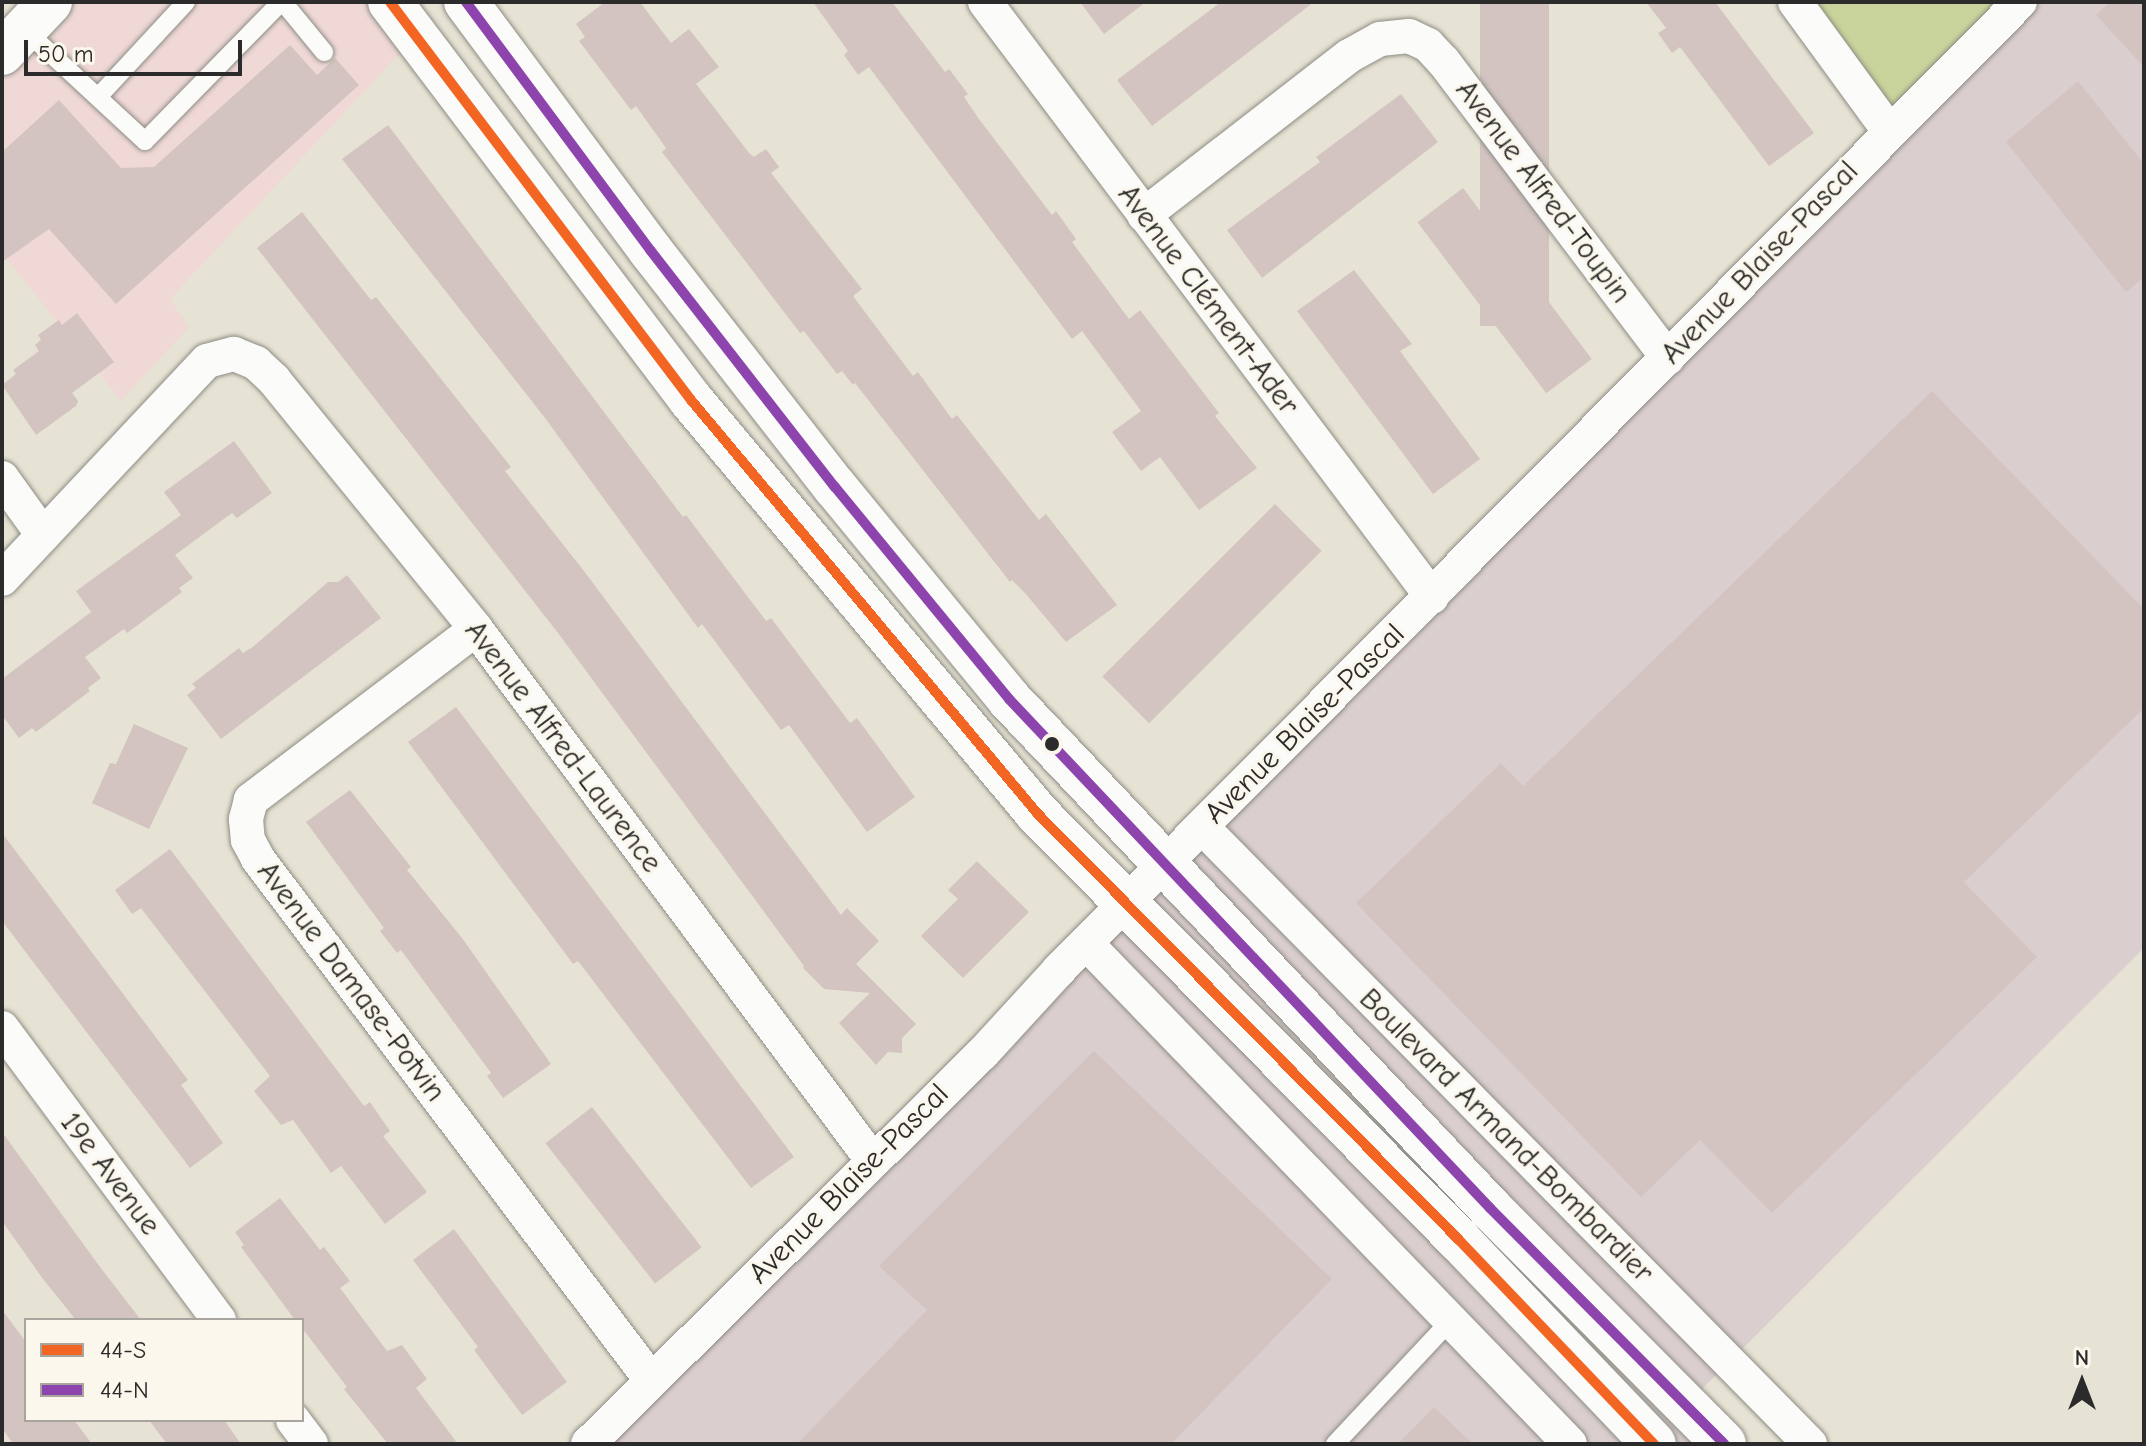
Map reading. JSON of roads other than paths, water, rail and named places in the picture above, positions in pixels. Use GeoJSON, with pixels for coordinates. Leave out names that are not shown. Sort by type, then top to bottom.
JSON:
{"type":"FeatureCollection","features":[{"type":"Feature","properties":{"kind":"street"},"geometry":{"type":"LineString","coordinates":[[390,2],[691,400],[1006,778],[1126,905],[1459,1240],[1654,1444]]}},
{"type":"Feature","properties":{"kind":"street","name":"Boulevard Armand-Bombardier"},"geometry":{"type":"LineString","coordinates":[[466,2],[651,251],[835,487],[1009,699],[1086,785],[1167,864],[1490,1208],[1724,1444]]}},
{"type":"Feature","properties":{"kind":"street","name":"Avenue Clément-Ader"},"geometry":{"type":"LineString","coordinates":[[985,2],[1432,597]]}},
{"type":"Feature","properties":{"kind":"street"},"geometry":{"type":"LineString","coordinates":[[1795,2],[1889,131]]}},
{"type":"Feature","properties":{"kind":"street","name":"Avenue Blaise-Pascal"},"geometry":{"type":"LineString","coordinates":[[588,1444],[873,1161],[2020,2]]}},
{"type":"Feature","properties":{"kind":"street","name":"Avenue Alfred-Toupin"},"geometry":{"type":"LineString","coordinates":[[1144,215],[1349,56],[1380,39],[1409,36],[1428,45],[1444,62],[1668,358]]}},
{"type":"Feature","properties":{"kind":"street","name":"Avenue Alfred-Laurence"},"geometry":{"type":"LineString","coordinates":[[43,535],[207,361],[234,354],[256,363],[274,380],[476,629],[873,1161]]}},
{"type":"Feature","properties":{"kind":"street"},"geometry":{"type":"LineString","coordinates":[[2,478],[43,535],[2,579]]}},
{"type":"Feature","properties":{"kind":"street","name":"Avenue Damase-Potvin"},"geometry":{"type":"LineString","coordinates":[[476,629],[251,800],[246,819],[248,840],[258,859],[651,1380]]}},
{"type":"Feature","properties":{"kind":"street","name":"Boulevard Armand-Bombardier"},"geometry":{"type":"LineString","coordinates":[[1203,828],[1810,1444]]}},
{"type":"Feature","properties":{"kind":"street"},"geometry":{"type":"LineString","coordinates":[[1087,944],[1570,1444]]}},
{"type":"Feature","properties":{"kind":"street","name":"19e Avenue"},"geometry":{"type":"LineString","coordinates":[[2,1028],[218,1318]]}},
{"type":"Feature","properties":{"kind":"street"},"geometry":{"type":"LineString","coordinates":[[294,1422],[311,1444]]}},
{"type":"Feature","properties":{"kind":"lane"},"geometry":{"type":"LineString","coordinates":[[99,96],[186,2]]}},
{"type":"Feature","properties":{"kind":"lane"},"geometry":{"type":"LineString","coordinates":[[26,28],[145,141],[282,2],[324,52]]}},
{"type":"Feature","properties":{"kind":"lane"},"geometry":{"type":"LineString","coordinates":[[1335,1444],[1450,1321]]}}]}
